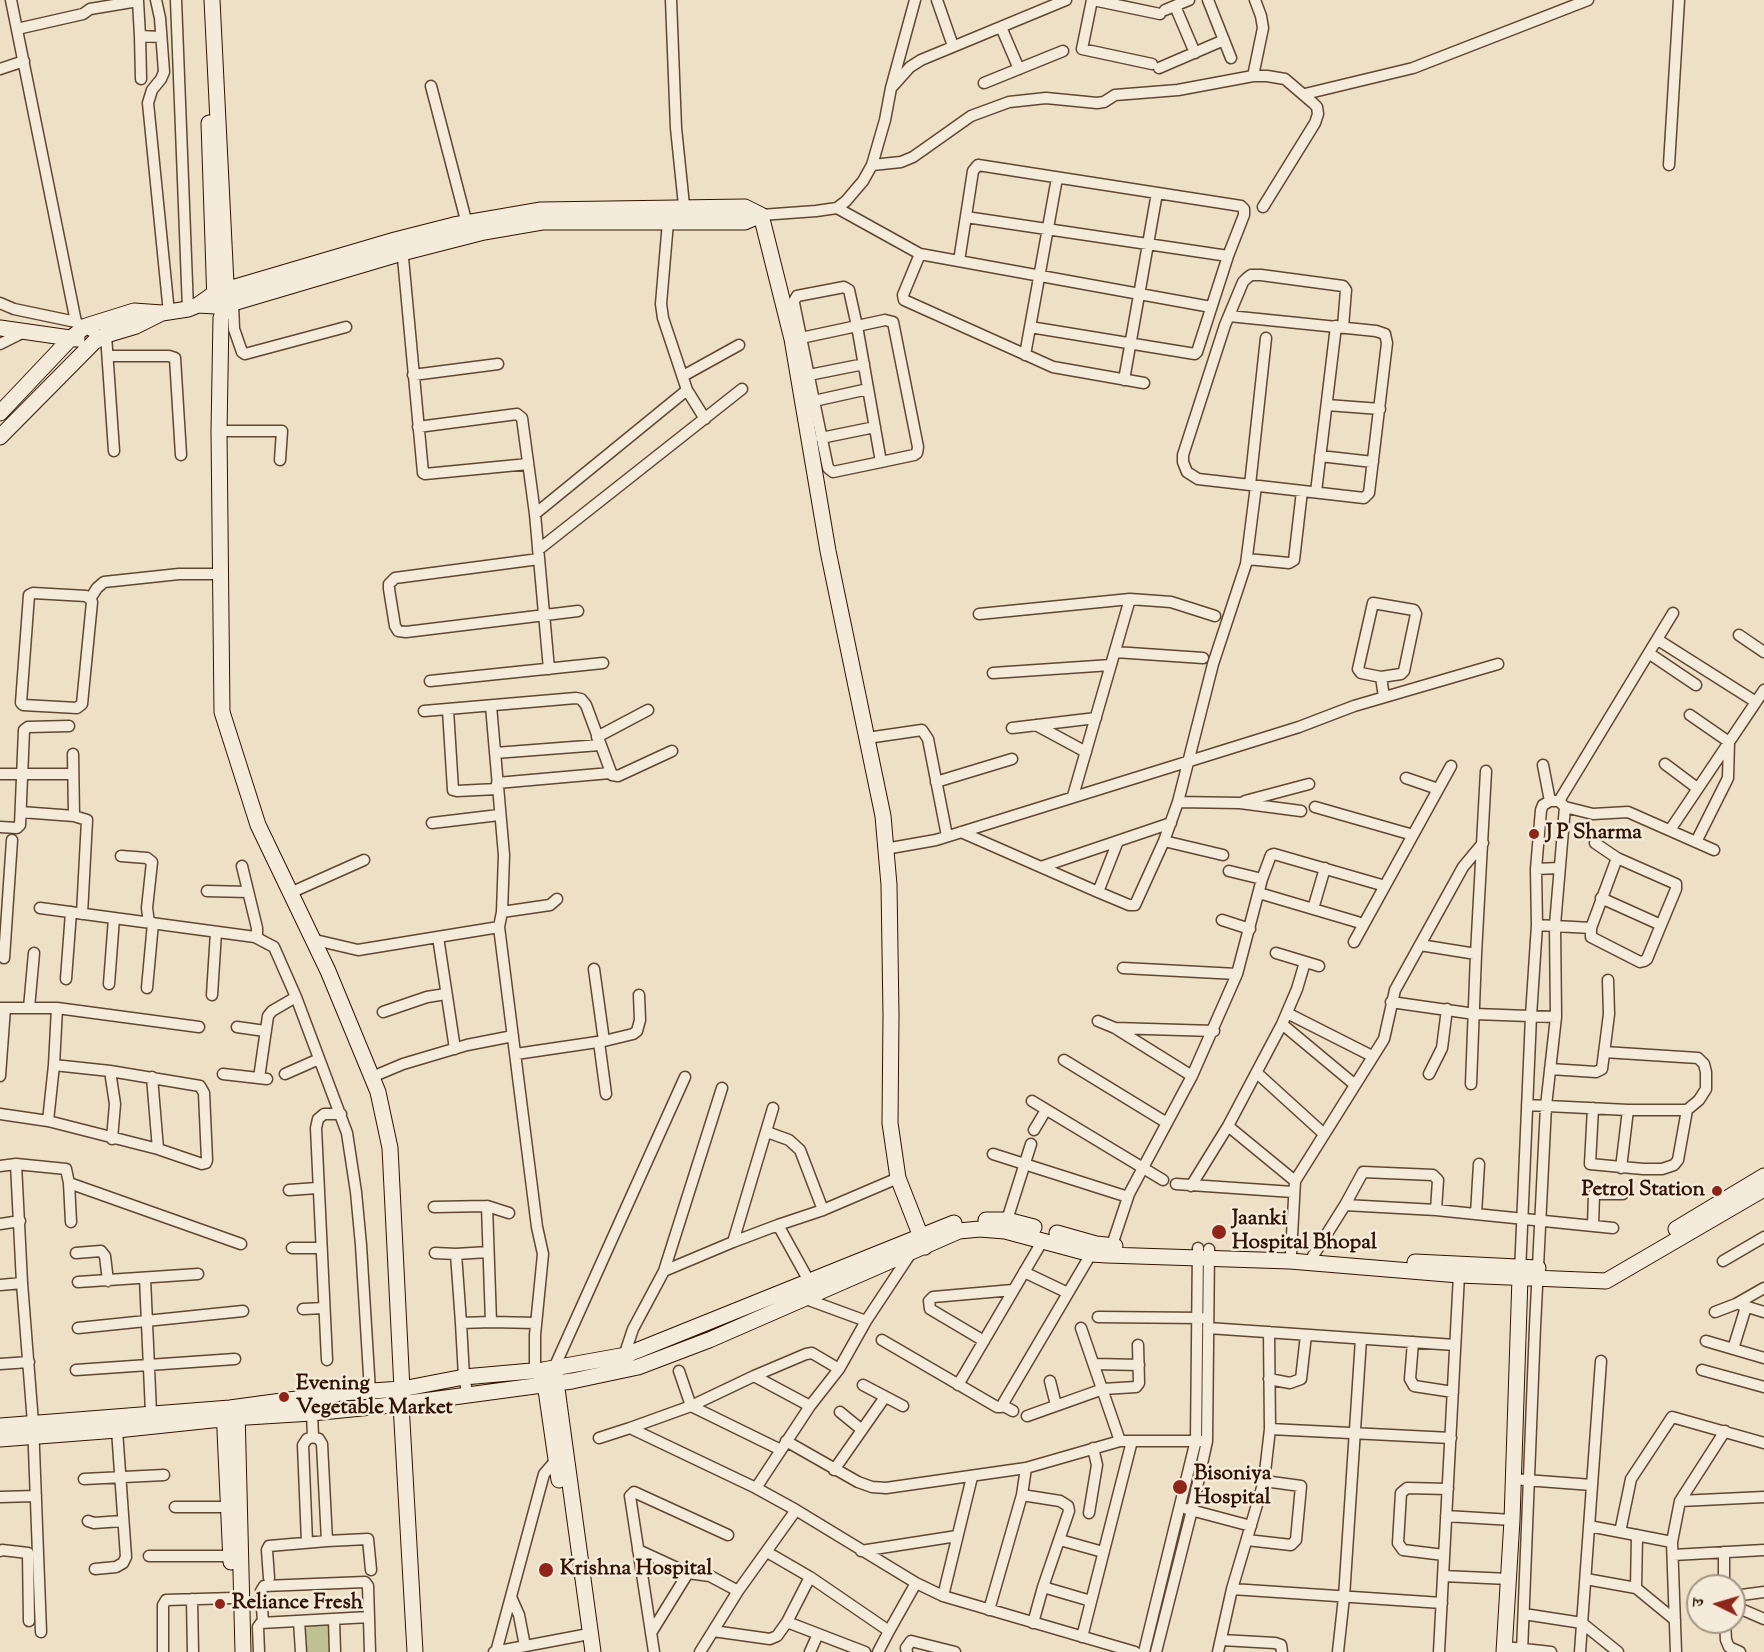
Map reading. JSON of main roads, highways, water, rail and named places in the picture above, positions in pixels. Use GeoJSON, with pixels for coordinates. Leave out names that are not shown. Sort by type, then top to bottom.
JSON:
{"type":"FeatureCollection","features":[{"type":"Feature","properties":{"kind":"place","name":"J P Sharma"},"geometry":{"type":"Point","coordinates":[1534,834]}},
{"type":"Feature","properties":{"kind":"place","name":"Petrol Station"},"geometry":{"type":"Point","coordinates":[1717,1191]}},
{"type":"Feature","properties":{"kind":"place","name":"Jaanki Hospital Bhopal"},"geometry":{"type":"Point","coordinates":[1219,1232]}},
{"type":"Feature","properties":{"kind":"place","name":"Evening Vegetable Market"},"geometry":{"type":"Point","coordinates":[284,1397]}},
{"type":"Feature","properties":{"kind":"place","name":"Bisoniya Hospital"},"geometry":{"type":"Point","coordinates":[1180,1487]}},
{"type":"Feature","properties":{"kind":"place","name":"Krishna Hospital"},"geometry":{"type":"Point","coordinates":[546,1570]}},
{"type":"Feature","properties":{"kind":"place","name":"Reliance Fresh"},"geometry":{"type":"Point","coordinates":[220,1604]}}]}
